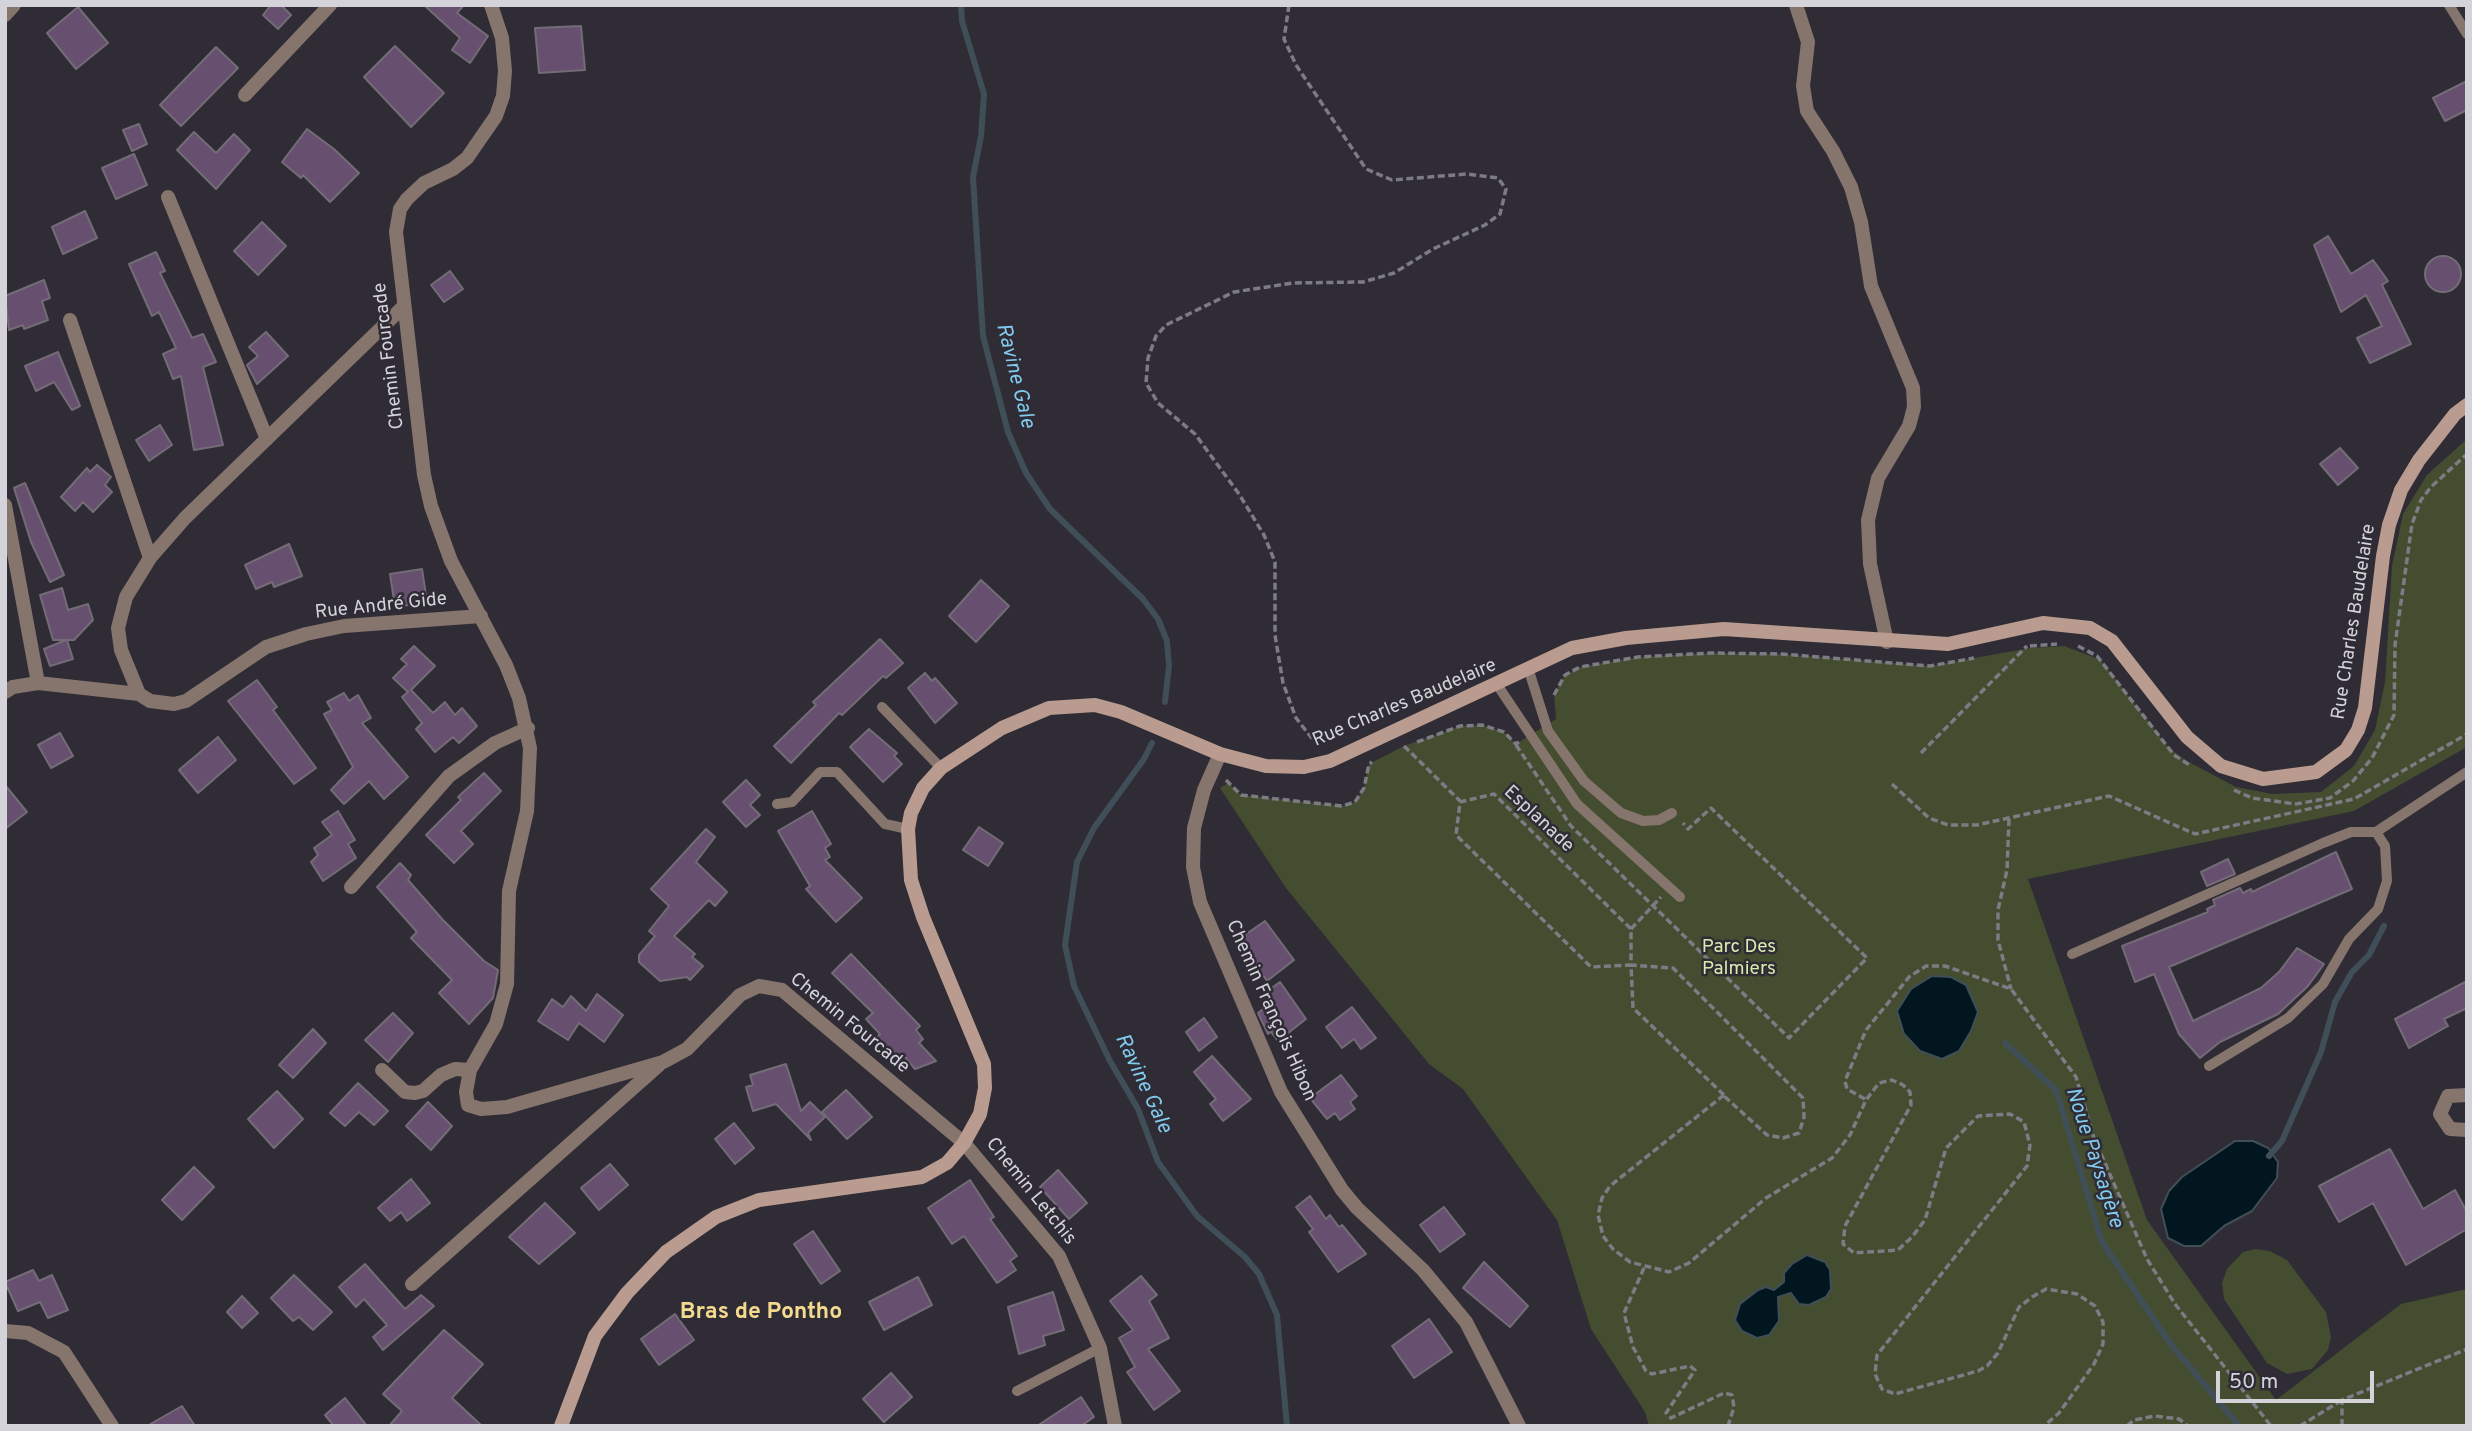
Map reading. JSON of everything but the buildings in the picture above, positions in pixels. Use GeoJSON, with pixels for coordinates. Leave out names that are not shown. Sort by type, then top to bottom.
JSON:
{"type":"FeatureCollection","features":[{"type":"Feature","properties":{"kind":"main road","name":"Rue Charles Baudelaire"},"geometry":{"type":"LineString","coordinates":[[561,1426],[596,1336],[627,1293],[666,1252],[716,1217],[759,1199],[922,1177],[947,1163],[964,1143],[980,1114],[985,1088],[984,1064],[923,917],[911,880],[908,829],[911,813],[923,789],[941,768],[1002,728],[1049,708],[1095,705],[1121,712],[1217,759],[1266,766],[1304,767],[1330,761],[1498,686],[1572,649],[1665,633],[1724,629],[1948,644],[2043,623],[2090,628],[2112,641],[2187,737],[2221,766],[2263,779],[2316,772],[2346,750],[2358,730],[2365,708],[2383,556],[2389,525],[2401,490],[2418,460],[2455,414],[2467,405]]}},
{"type":"Feature","properties":{"kind":"street"},"geometry":{"type":"LineString","coordinates":[[5,15],[14,5]]}},
{"type":"Feature","properties":{"kind":"street"},"geometry":{"type":"LineString","coordinates":[[246,95],[330,5]]}},
{"type":"Feature","properties":{"kind":"street","name":"Chemin Fourcade"},"geometry":{"type":"LineString","coordinates":[[492,5],[505,53],[503,96],[490,127],[467,158],[453,169],[424,183],[400,209],[396,239],[430,506],[452,561],[506,665],[528,728],[530,790],[509,891],[508,984],[496,1024],[470,1070],[466,1092],[468,1105],[495,1108],[663,1062],[687,1049],[740,995],[759,986],[770,986],[782,990],[964,1143]]}},
{"type":"Feature","properties":{"kind":"street"},"geometry":{"type":"LineString","coordinates":[[1796,5],[1808,42],[1803,86],[1807,111],[1833,151],[1851,187],[1861,222],[1871,286],[1913,388],[1914,407],[1909,426],[1878,478],[1868,520],[1870,564],[1887,642]]}},
{"type":"Feature","properties":{"kind":"street"},"geometry":{"type":"LineString","coordinates":[[167,197],[267,439]]}},
{"type":"Feature","properties":{"kind":"street"},"geometry":{"type":"LineString","coordinates":[[139,694],[121,650],[118,628],[126,597],[150,558],[186,518],[404,306]]}},
{"type":"Feature","properties":{"kind":"street"},"geometry":{"type":"LineString","coordinates":[[70,320],[150,558]]}},
{"type":"Feature","properties":{"kind":"street"},"geometry":{"type":"LineString","coordinates":[[5,505],[38,683]]}},
{"type":"Feature","properties":{"kind":"street","name":"Rue André Gide"},"geometry":{"type":"LineString","coordinates":[[5,692],[13,687],[38,683],[139,694],[162,703],[186,701],[266,647],[306,634],[344,626],[481,616]]}},
{"type":"Feature","properties":{"kind":"street"},"geometry":{"type":"LineString","coordinates":[[351,887],[449,776],[495,743],[528,728]]}},
{"type":"Feature","properties":{"kind":"street","name":"Chemin François Hibon"},"geometry":{"type":"LineString","coordinates":[[1217,759],[1204,790],[1195,828],[1194,867],[1200,902],[1281,1092],[1342,1190],[1357,1208],[1423,1270],[1466,1322],[1519,1426]]}},
{"type":"Feature","properties":{"kind":"street"},"geometry":{"type":"LineString","coordinates":[[412,1284],[663,1062]]}},
{"type":"Feature","properties":{"kind":"street"},"geometry":{"type":"LineString","coordinates":[[382,1070],[405,1091],[415,1093],[455,1069],[470,1070]]}},
{"type":"Feature","properties":{"kind":"street"},"geometry":{"type":"LineString","coordinates":[[2467,1094],[2448,1096],[2440,1114],[2450,1129],[2467,1130]]}},
{"type":"Feature","properties":{"kind":"street","name":"Chemin Letchis"},"geometry":{"type":"LineString","coordinates":[[964,1143],[1059,1256],[1100,1349],[1115,1426]]}},
{"type":"Feature","properties":{"kind":"street"},"geometry":{"type":"LineString","coordinates":[[5,1331],[28,1333],[64,1352],[112,1426]]}},
{"type":"Feature","properties":{"kind":"lane"},"geometry":{"type":"LineString","coordinates":[[2449,5],[2467,34]]}},
{"type":"Feature","properties":{"kind":"lane"},"geometry":{"type":"LineString","coordinates":[[1529,671],[1545,725],[1584,781],[1621,813],[1643,821],[1658,820],[1672,813]]}},
{"type":"Feature","properties":{"kind":"lane"},"geometry":{"type":"LineString","coordinates":[[1498,686],[1577,804],[1680,897]]}},
{"type":"Feature","properties":{"kind":"lane"},"geometry":{"type":"LineString","coordinates":[[882,707],[941,768]]}},
{"type":"Feature","properties":{"kind":"lane"},"geometry":{"type":"LineString","coordinates":[[777,804],[792,802],[820,772],[837,772],[885,824],[908,829]]}},
{"type":"Feature","properties":{"kind":"lane"},"geometry":{"type":"LineString","coordinates":[[2072,954],[2323,843],[2351,832],[2376,832],[2467,772]]}},
{"type":"Feature","properties":{"kind":"lane"},"geometry":{"type":"LineString","coordinates":[[2209,1066],[2288,1018],[2323,984],[2348,939],[2378,909],[2387,881],[2385,846],[2376,832]]}},
{"type":"Feature","properties":{"kind":"lane"},"geometry":{"type":"LineString","coordinates":[[1017,1391],[1100,1349]]}},
{"type":"Feature","properties":{"kind":"path"},"geometry":{"type":"LineString","coordinates":[[1289,5],[1284,39],[1296,65],[1366,169],[1392,180],[1467,174],[1498,178],[1506,189],[1500,214],[1485,225],[1433,248],[1394,274],[1363,282],[1293,283],[1234,292],[1166,325],[1156,336],[1148,358],[1146,383],[1158,403],[1195,434],[1239,494],[1264,535],[1275,562],[1275,635],[1283,683],[1296,718],[1330,761]]}},
{"type":"Feature","properties":{"kind":"path"},"geometry":{"type":"LineString","coordinates":[[2231,789],[2252,798],[2296,804],[2330,797],[2353,781],[2372,758],[2394,715],[2395,645],[2412,524],[2421,500],[2431,486],[2467,454]]}},
{"type":"Feature","properties":{"kind":"path"},"geometry":{"type":"LineString","coordinates":[[2015,649],[2066,643]]}},
{"type":"Feature","properties":{"kind":"path"},"geometry":{"type":"LineString","coordinates":[[2072,645],[2097,656],[2174,755],[2197,769]]}},
{"type":"Feature","properties":{"kind":"path"},"geometry":{"type":"LineString","coordinates":[[1921,753],[2027,646]]}},
{"type":"Feature","properties":{"kind":"path"},"geometry":{"type":"LineString","coordinates":[[1545,725],[1556,719],[1554,694],[1565,674],[1580,667],[1638,657],[1782,654],[1930,666],[1979,657]]}},
{"type":"Feature","properties":{"kind":"path"},"geometry":{"type":"LineString","coordinates":[[1392,752],[1460,726],[1482,725],[1504,732],[1516,744],[1571,826],[1789,1038],[1867,958],[1710,808],[1688,829],[1672,813]]}},
{"type":"Feature","properties":{"kind":"path"},"geometry":{"type":"LineString","coordinates":[[1892,783],[1929,818],[1948,825],[1978,825],[2109,796],[2195,834],[2354,799],[2467,734]]}},
{"type":"Feature","properties":{"kind":"path"},"geometry":{"type":"LineString","coordinates":[[1516,744],[1530,735]]}},
{"type":"Feature","properties":{"kind":"path"},"geometry":{"type":"LineString","coordinates":[[1404,746],[1460,802],[1456,835],[1591,967],[1631,965],[1673,968],[1803,1098],[1804,1117],[1799,1133],[1783,1138],[1767,1135],[1633,1007],[1631,965],[1631,929],[1670,888]]}},
{"type":"Feature","properties":{"kind":"path"},"geometry":{"type":"LineString","coordinates":[[1217,759],[1241,795],[1342,806],[1355,802],[1364,788],[1369,764],[1381,758]]}},
{"type":"Feature","properties":{"kind":"path","name":"Esplanade"},"geometry":{"type":"LineString","coordinates":[[1460,802],[1494,794],[1631,929]]}},
{"type":"Feature","properties":{"kind":"path"},"geometry":{"type":"LineString","coordinates":[[2009,819],[2007,870],[1998,911],[1998,940],[2011,989],[2076,1077],[2094,1138],[2147,1259],[2175,1304],[2271,1426]]}},
{"type":"Feature","properties":{"kind":"path"},"geometry":{"type":"LineString","coordinates":[[1866,1100],[1847,1089],[1845,1081],[1867,1030],[1909,977],[1926,966],[1945,966],[2011,989]]}},
{"type":"Feature","properties":{"kind":"path"},"geometry":{"type":"LineString","coordinates":[[1724,1095],[1610,1186],[1602,1198],[1598,1215],[1603,1236],[1613,1249],[1644,1268],[1669,1272],[1689,1262],[1766,1198],[1832,1158],[1850,1135],[1866,1100],[1879,1083],[1892,1080],[1903,1085],[1910,1093],[1910,1105],[1845,1226],[1843,1244],[1854,1252],[1898,1250],[1912,1237],[1925,1220],[1946,1148],[1978,1115],[2010,1114],[2024,1122],[2030,1145],[2027,1166],[1877,1355],[1875,1374],[1882,1389],[1895,1394],[1978,1371],[1987,1366],[1998,1353],[2020,1307],[2032,1297],[2046,1289],[2077,1294],[2095,1306],[2103,1322],[2103,1344],[2094,1364],[2059,1413],[2044,1426]]}},
{"type":"Feature","properties":{"kind":"path"},"geometry":{"type":"LineString","coordinates":[[1644,1268],[1624,1313],[1633,1347],[1646,1371],[1652,1374],[1690,1366],[1695,1370],[1665,1413],[1671,1418],[1724,1393],[1732,1395],[1734,1407],[1728,1426]]}},
{"type":"Feature","properties":{"kind":"path"},"geometry":{"type":"LineString","coordinates":[[2300,1426],[2342,1400],[2467,1349]]}},
{"type":"Feature","properties":{"kind":"path"},"geometry":{"type":"LineString","coordinates":[[2342,1400],[2342,1426]]}},
{"type":"Feature","properties":{"kind":"path"},"geometry":{"type":"LineString","coordinates":[[2127,1426],[2134,1420],[2155,1416],[2179,1419],[2188,1426]]}},
{"type":"Feature","properties":{"kind":"green space","name":"Parc Des Palmiers"},"geometry":{"type":"Polygon","coordinates":[[[2467,439],[2467,747],[2354,811],[2028,879],[2147,1220],[2276,1400],[2401,1304],[2467,1289],[2467,1426],[1649,1426],[1645,1412],[1591,1329],[1557,1220],[1463,1089],[1429,1064],[1286,888],[1220,788],[1228,783],[1241,795],[1343,806],[1355,802],[1364,788],[1369,764],[1404,746],[1460,726],[1482,725],[1504,732],[1516,744],[1556,719],[1554,694],[1565,675],[1580,667],[1638,657],[1711,653],[1782,654],[1930,666],[2030,648],[2064,646],[2101,660],[2169,748],[2187,761],[2236,787],[2272,794],[2321,792],[2354,766],[2375,730],[2385,682],[2392,566],[2403,514],[2427,475],[2467,439]]]}},
{"type":"Feature","properties":{"kind":"green space"},"geometry":{"type":"Polygon","coordinates":[[[2255,1249],[2270,1251],[2287,1260],[2326,1312],[2331,1337],[2328,1350],[2312,1369],[2287,1374],[2267,1363],[2224,1299],[2222,1283],[2227,1269],[2243,1252],[2255,1249]]]}},
{"type":"Feature","properties":{"kind":"water"},"geometry":{"type":"Polygon","coordinates":[[[1932,976],[1951,977],[1966,985],[1978,1012],[1959,1051],[1942,1059],[1920,1051],[1904,1034],[1897,1011],[1911,989],[1932,976]]]}},
{"type":"Feature","properties":{"kind":"water"},"geometry":{"type":"Polygon","coordinates":[[[2235,1141],[2253,1141],[2268,1148],[2278,1162],[2277,1178],[2252,1211],[2224,1226],[2201,1246],[2184,1246],[2168,1238],[2161,1209],[2169,1191],[2182,1177],[2235,1141]]]}},
{"type":"Feature","properties":{"kind":"water"},"geometry":{"type":"Polygon","coordinates":[[[1807,1255],[1825,1262],[1830,1270],[1831,1289],[1826,1297],[1809,1305],[1799,1304],[1791,1293],[1778,1297],[1779,1321],[1769,1335],[1757,1338],[1742,1331],[1735,1320],[1740,1304],[1758,1290],[1766,1287],[1774,1290],[1784,1282],[1784,1273],[1792,1264],[1807,1255]]]}},
{"type":"Feature","properties":{"kind":"waterway","name":"Ravine Gale"},"geometry":{"type":"LineString","coordinates":[[961,5],[962,21],[984,94],[981,136],[973,177],[983,336],[1008,432],[1026,473],[1050,509],[1143,599],[1158,619],[1167,641],[1169,666],[1165,702]]}},
{"type":"Feature","properties":{"kind":"waterway","name":"Ravine Gale"},"geometry":{"type":"LineString","coordinates":[[1152,743],[1144,759],[1094,828],[1077,862],[1065,945],[1074,986],[1110,1061],[1138,1109],[1158,1162],[1197,1216],[1245,1257],[1259,1274],[1277,1315],[1287,1426]]}},
{"type":"Feature","properties":{"kind":"waterway"},"geometry":{"type":"LineString","coordinates":[[2269,1156],[2282,1141],[2321,1052],[2335,1002],[2352,972],[2369,955],[2384,926]]}},
{"type":"Feature","properties":{"kind":"waterway","name":"Noue Paysagère"},"geometry":{"type":"LineString","coordinates":[[2005,1043],[2056,1090],[2102,1242],[2169,1342],[2239,1426]]}},
{"type":"Feature","properties":{"kind":"district","name":"Bras de Pontho"},"geometry":{"type":"Point","coordinates":[761,1313]}}]}
